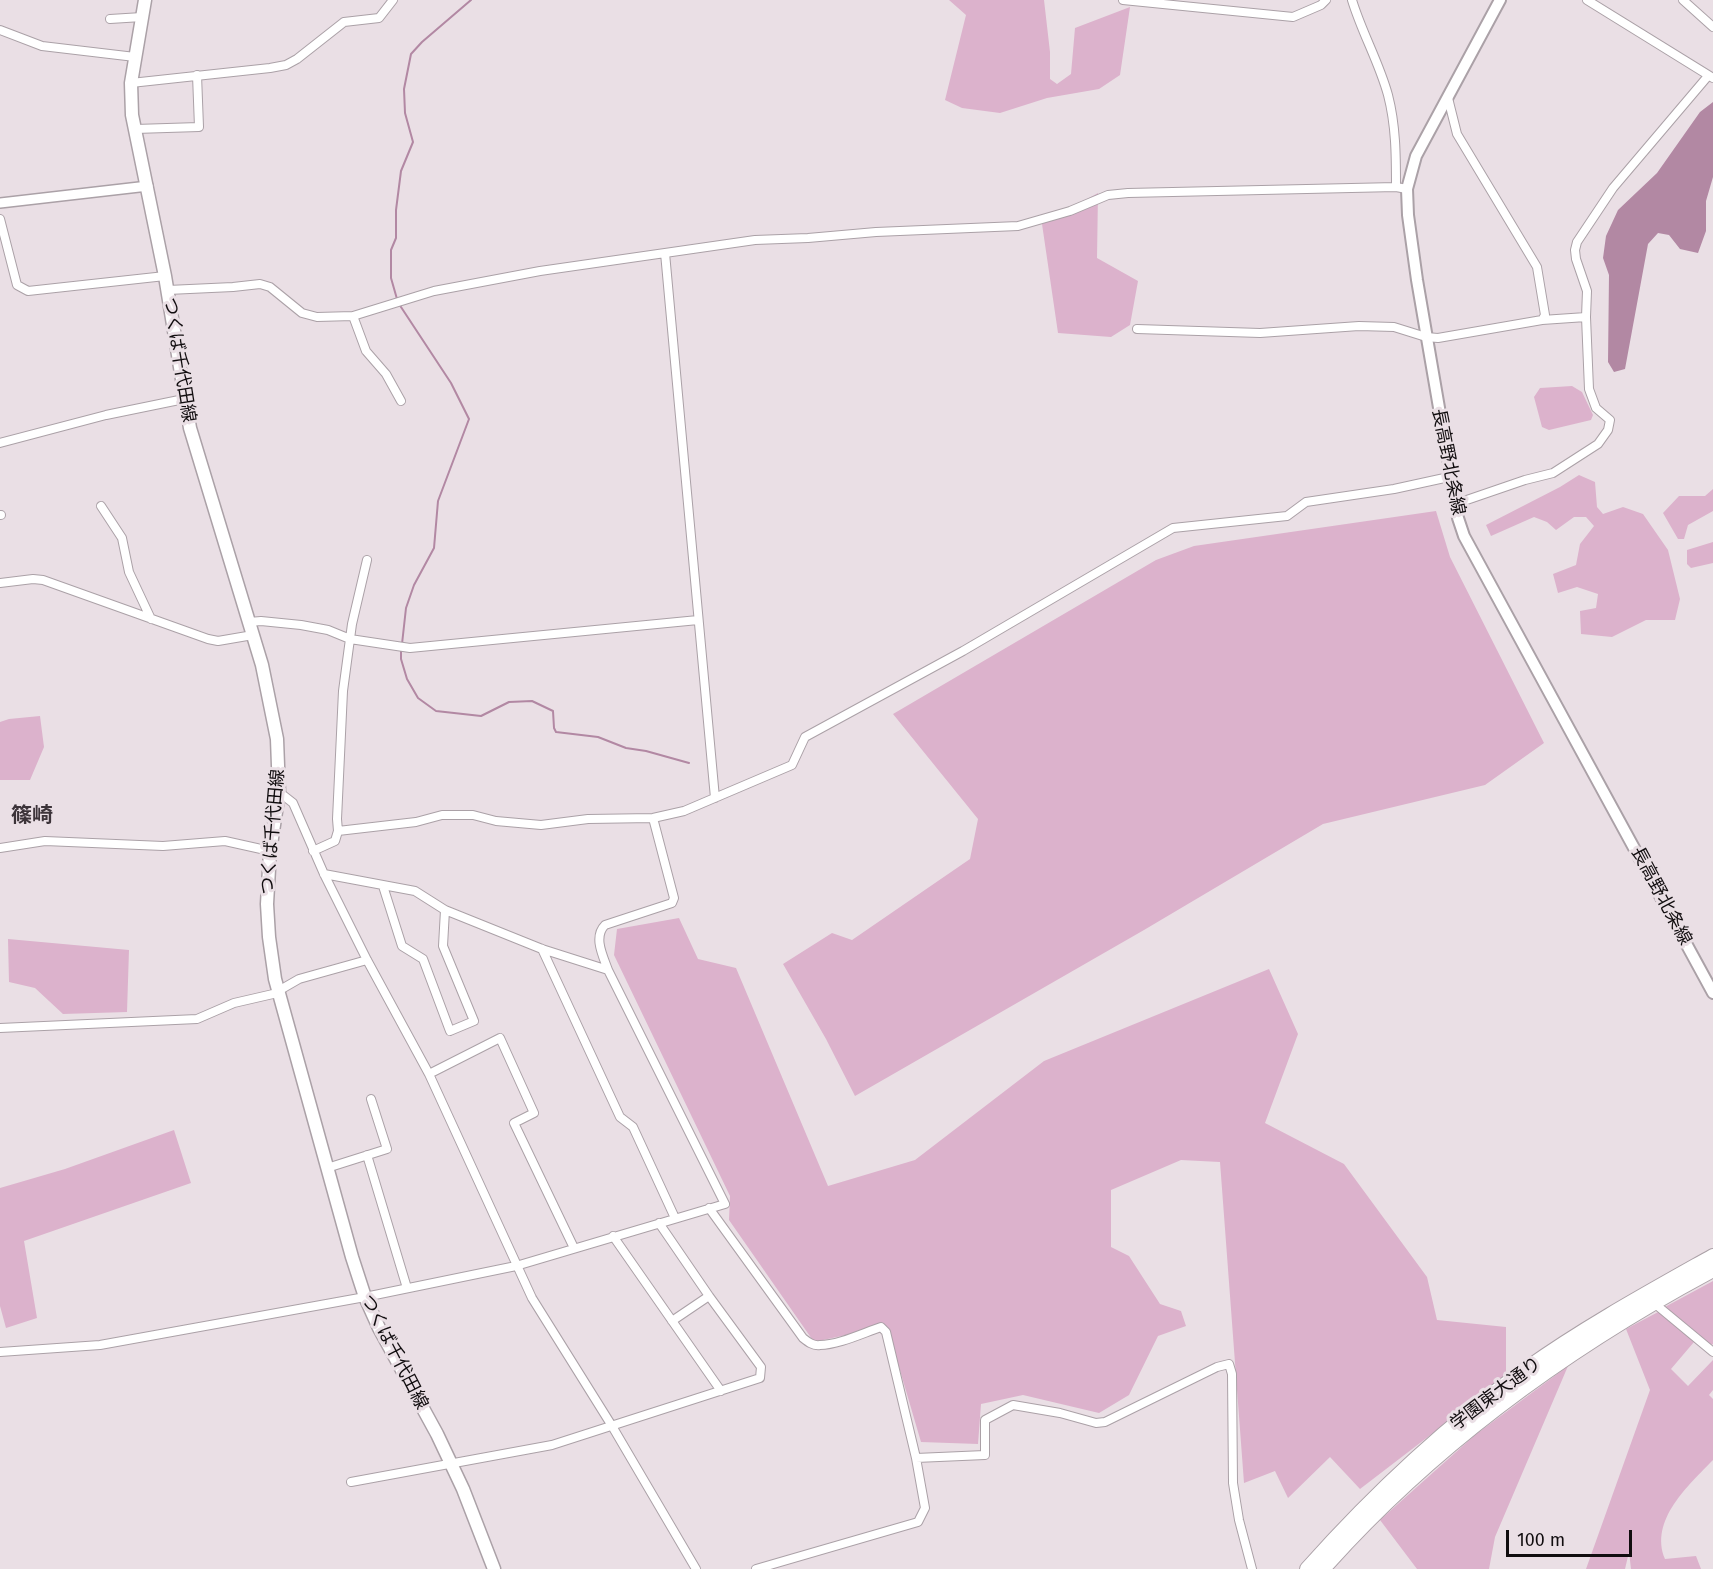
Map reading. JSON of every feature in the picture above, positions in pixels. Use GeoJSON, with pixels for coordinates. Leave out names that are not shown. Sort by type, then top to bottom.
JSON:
{"type":"FeatureCollection","features":[{"type":"Feature","properties":{"kind":"highway","name":"学園東大通り"},"geometry":{"type":"LineString","coordinates":[[1307,1569],[1395,1476],[1474,1408],[1590,1326],[1713,1256]]}},
{"type":"Feature","properties":{"kind":"highway","name":"学園東大通り"},"geometry":{"type":"LineString","coordinates":[[1323,1569],[1403,1487],[1481,1418],[1567,1356],[1713,1270]]}},
{"type":"Feature","properties":{"kind":"main road","name":"つくば千代田線"},"geometry":{"type":"LineString","coordinates":[[145,0],[131,83],[130,99],[135,129],[168,290],[184,399],[199,458],[253,635],[275,725],[279,792],[270,851],[268,930],[278,991],[365,1297],[394,1357],[452,1464],[476,1518],[494,1569]]}},
{"type":"Feature","properties":{"kind":"main road","name":"長高野北条線"},"geometry":{"type":"LineString","coordinates":[[1500,0],[1401,188],[1408,215],[1449,477],[1464,536],[1713,993]]}},
{"type":"Feature","properties":{"kind":"street"},"geometry":{"type":"LineString","coordinates":[[131,83],[286,65],[344,22],[379,18],[393,0]]}},
{"type":"Feature","properties":{"kind":"street"},"geometry":{"type":"LineString","coordinates":[[1123,0],[1293,17],[1321,5],[1326,0]]}},
{"type":"Feature","properties":{"kind":"street"},"geometry":{"type":"LineString","coordinates":[[168,290],[260,284],[270,287],[302,313],[317,317],[353,316],[434,291],[540,271],[755,240],[1018,225],[1070,211],[1108,195],[1401,188],[1396,138],[1388,97],[1352,0]]}},
{"type":"Feature","properties":{"kind":"street"},"geometry":{"type":"LineString","coordinates":[[1455,504],[1553,473],[1598,444],[1608,430],[1610,420],[1596,408],[1589,389],[1587,291],[1576,259],[1577,242],[1613,188],[1711,77],[1587,0]]}},
{"type":"Feature","properties":{"kind":"street"},"geometry":{"type":"LineString","coordinates":[[1683,0],[1713,27]]}},
{"type":"Feature","properties":{"kind":"street"},"geometry":{"type":"LineString","coordinates":[[110,19],[142,17]]}},
{"type":"Feature","properties":{"kind":"street"},"geometry":{"type":"LineString","coordinates":[[0,30],[42,46],[135,57]]}},
{"type":"Feature","properties":{"kind":"street"},"geometry":{"type":"LineString","coordinates":[[135,129],[199,127],[197,75]]}},
{"type":"Feature","properties":{"kind":"street"},"geometry":{"type":"LineString","coordinates":[[1448,98],[1457,134],[1538,267],[1545,315],[1542,320]]}},
{"type":"Feature","properties":{"kind":"street"},"geometry":{"type":"LineString","coordinates":[[0,203],[147,186]]}},
{"type":"Feature","properties":{"kind":"street"},"geometry":{"type":"LineString","coordinates":[[0,219],[17,285],[28,291],[165,276]]}},
{"type":"Feature","properties":{"kind":"street"},"geometry":{"type":"LineString","coordinates":[[664,253],[715,798]]}},
{"type":"Feature","properties":{"kind":"street"},"geometry":{"type":"LineString","coordinates":[[353,316],[366,351],[386,374],[401,401]]}},
{"type":"Feature","properties":{"kind":"street"},"geometry":{"type":"LineString","coordinates":[[1137,329],[1260,333],[1359,326],[1394,327],[1426,338],[1438,338],[1542,320],[1586,317]]}},
{"type":"Feature","properties":{"kind":"street"},"geometry":{"type":"LineString","coordinates":[[0,443],[106,415],[184,399]]}},
{"type":"Feature","properties":{"kind":"street"},"geometry":{"type":"LineString","coordinates":[[338,831],[416,822],[442,815],[472,815],[496,821],[542,825],[588,819],[652,819],[684,812],[792,765],[805,737],[963,651],[1173,528],[1287,516],[1306,502],[1394,489],[1449,477]]}},
{"type":"Feature","properties":{"kind":"street"},"geometry":{"type":"LineString","coordinates":[[101,506],[122,538],[129,572],[151,619]]}},
{"type":"Feature","properties":{"kind":"street"},"geometry":{"type":"LineString","coordinates":[[313,852],[335,841],[338,831],[343,691],[350,639],[367,560]]}},
{"type":"Feature","properties":{"kind":"street"},"geometry":{"type":"LineString","coordinates":[[0,583],[42,580],[208,639],[218,640],[253,635]]}},
{"type":"Feature","properties":{"kind":"street"},"geometry":{"type":"LineString","coordinates":[[249,622],[310,626],[350,639],[410,648],[698,620]]}},
{"type":"Feature","properties":{"kind":"street"},"geometry":{"type":"LineString","coordinates":[[279,792],[293,803],[313,852],[367,960],[429,1074],[532,1298],[612,1426],[696,1569]]}},
{"type":"Feature","properties":{"kind":"street"},"geometry":{"type":"LineString","coordinates":[[0,1352],[100,1345],[365,1297],[516,1266],[725,1204],[608,970],[598,939],[600,930],[605,925],[672,903],[674,898],[652,819]]}},
{"type":"Feature","properties":{"kind":"street"},"geometry":{"type":"LineString","coordinates":[[0,848],[45,841],[163,846],[225,841],[270,851]]}},
{"type":"Feature","properties":{"kind":"street"},"geometry":{"type":"LineString","coordinates":[[324,874],[415,891],[445,909],[542,949],[608,970]]}},
{"type":"Feature","properties":{"kind":"street"},"geometry":{"type":"LineString","coordinates":[[384,886],[402,946],[423,959],[450,1030],[474,1021],[443,946],[445,909]]}},
{"type":"Feature","properties":{"kind":"street"},"geometry":{"type":"LineString","coordinates":[[542,949],[620,1117],[633,1127],[675,1218]]}},
{"type":"Feature","properties":{"kind":"street"},"geometry":{"type":"LineString","coordinates":[[0,1028],[197,1019],[234,1003],[273,994],[299,979],[367,960]]}},
{"type":"Feature","properties":{"kind":"street"},"geometry":{"type":"LineString","coordinates":[[429,1074],[500,1038],[534,1113],[514,1123],[574,1248]]}},
{"type":"Feature","properties":{"kind":"street"},"geometry":{"type":"LineString","coordinates":[[327,1168],[387,1149],[371,1099]]}},
{"type":"Feature","properties":{"kind":"street"},"geometry":{"type":"LineString","coordinates":[[367,1155],[407,1288]]}},
{"type":"Feature","properties":{"kind":"street"},"geometry":{"type":"LineString","coordinates":[[709,1208],[803,1338],[809,1343],[818,1346],[828,1344],[880,1327],[886,1332],[916,1458],[925,1508],[918,1522],[756,1569]]}},
{"type":"Feature","properties":{"kind":"street"},"geometry":{"type":"LineString","coordinates":[[351,1482],[552,1445],[760,1378],[761,1367],[659,1223]]}},
{"type":"Feature","properties":{"kind":"street"},"geometry":{"type":"LineString","coordinates":[[613,1236],[721,1391]]}},
{"type":"Feature","properties":{"kind":"street"},"geometry":{"type":"LineString","coordinates":[[672,1321],[709,1296]]}},
{"type":"Feature","properties":{"kind":"street"},"geometry":{"type":"LineString","coordinates":[[1654,1304],[1713,1352]]}},
{"type":"Feature","properties":{"kind":"street"},"geometry":{"type":"LineString","coordinates":[[916,1458],[985,1455],[985,1420],[1013,1405],[1060,1413],[1096,1423],[1105,1422],[1217,1367],[1229,1364],[1232,1374],[1233,1483],[1252,1569]]}},
{"type":"Feature","properties":{"kind":"shaded area"},"geometry":{"type":"Polygon","coordinates":[[[949,0],[1044,0],[1050,52],[1050,79],[1057,84],[1071,74],[1075,28],[1130,7],[1120,75],[1099,89],[1047,98],[1000,113],[962,108],[945,100],[966,15],[949,0]]]}},
{"type":"Feature","properties":{"kind":"shaded area"},"geometry":{"type":"Polygon","coordinates":[[[1713,102],[1713,177],[1706,201],[1706,231],[1698,253],[1680,249],[1669,235],[1658,233],[1648,244],[1625,369],[1614,372],[1608,362],[1609,275],[1603,258],[1606,236],[1618,210],[1657,173],[1700,112],[1713,102]]]}},
{"type":"Feature","properties":{"kind":"shaded area"},"geometry":{"type":"Polygon","coordinates":[[[1098,193],[1097,258],[1138,281],[1130,325],[1111,337],[1058,333],[1042,224],[1098,193]]]}},
{"type":"Feature","properties":{"kind":"shaded area"},"geometry":{"type":"Polygon","coordinates":[[[1572,386],[1582,392],[1593,415],[1591,420],[1549,430],[1542,427],[1534,397],[1540,388],[1572,386]]]}},
{"type":"Feature","properties":{"kind":"shaded area"},"geometry":{"type":"Polygon","coordinates":[[[1579,475],[1595,482],[1597,507],[1603,514],[1623,507],[1643,514],[1668,550],[1680,599],[1675,620],[1646,620],[1612,637],[1581,634],[1580,611],[1596,608],[1598,594],[1577,587],[1558,593],[1553,574],[1576,565],[1580,544],[1594,526],[1586,517],[1574,517],[1556,530],[1547,522],[1534,517],[1491,536],[1486,525],[1579,475]]]}},
{"type":"Feature","properties":{"kind":"shaded area"},"geometry":{"type":"Polygon","coordinates":[[[1713,489],[1713,511],[1688,525],[1684,539],[1678,539],[1663,513],[1679,496],[1705,496],[1713,489]]]}},
{"type":"Feature","properties":{"kind":"shaded area"},"geometry":{"type":"Polygon","coordinates":[[[1436,511],[1450,557],[1544,743],[1485,785],[1323,824],[855,1096],[826,1039],[783,964],[832,933],[852,940],[970,859],[978,819],[893,714],[1156,560],[1194,546],[1436,511]]]}},
{"type":"Feature","properties":{"kind":"shaded area"},"geometry":{"type":"Polygon","coordinates":[[[1713,542],[1713,563],[1691,568],[1687,564],[1687,550],[1713,542]]]}},
{"type":"Feature","properties":{"kind":"shaded area"},"geometry":{"type":"Polygon","coordinates":[[[40,716],[44,747],[30,780],[0,780],[0,722],[40,716]]]}},
{"type":"Feature","properties":{"kind":"shaded area"},"geometry":{"type":"Polygon","coordinates":[[[679,918],[698,959],[736,968],[828,1186],[915,1160],[1044,1061],[1269,969],[1298,1034],[1265,1123],[1344,1164],[1427,1277],[1437,1320],[1506,1327],[1506,1377],[1360,1489],[1330,1457],[1288,1498],[1275,1471],[1244,1483],[1220,1162],[1181,1160],[1111,1190],[1111,1247],[1129,1256],[1160,1304],[1181,1311],[1186,1326],[1158,1336],[1129,1395],[1099,1413],[1023,1395],[981,1404],[978,1444],[921,1442],[887,1326],[814,1342],[729,1220],[730,1196],[614,955],[617,929],[679,918]]]}},
{"type":"Feature","properties":{"kind":"shaded area"},"geometry":{"type":"Polygon","coordinates":[[[8,939],[129,950],[127,1012],[63,1014],[35,988],[9,982],[8,939]]]}},
{"type":"Feature","properties":{"kind":"shaded area"},"geometry":{"type":"Polygon","coordinates":[[[174,1130],[191,1183],[24,1241],[37,1318],[6,1328],[0,1306],[0,1188],[65,1169],[174,1130]]]}},
{"type":"Feature","properties":{"kind":"shaded area"},"geometry":{"type":"Polygon","coordinates":[[[1713,1281],[1713,1344],[1708,1347],[1663,1308],[1713,1281]]]}},
{"type":"Feature","properties":{"kind":"shaded area"},"geometry":{"type":"Polygon","coordinates":[[[1660,1311],[1694,1342],[1671,1369],[1688,1386],[1713,1360],[1713,1390],[1709,1395],[1713,1399],[1713,1460],[1674,1504],[1662,1531],[1661,1545],[1665,1559],[1696,1556],[1701,1569],[1631,1569],[1629,1552],[1625,1569],[1586,1569],[1650,1390],[1626,1329],[1660,1311]]]}},
{"type":"Feature","properties":{"kind":"shaded area"},"geometry":{"type":"Polygon","coordinates":[[[1568,1366],[1495,1537],[1489,1569],[1417,1569],[1380,1520],[1475,1435],[1568,1366]]]}},
{"type":"Feature","properties":{"kind":"waterway"},"geometry":{"type":"LineString","coordinates":[[397,299],[391,278],[391,250],[396,238],[396,210],[401,171],[413,142],[405,113],[404,89],[411,54],[471,0]]}},
{"type":"Feature","properties":{"kind":"waterway"},"geometry":{"type":"LineString","coordinates":[[399,304],[451,383],[469,419],[438,501],[434,548],[414,585],[406,608],[402,644]]}},
{"type":"Feature","properties":{"kind":"waterway"},"geometry":{"type":"LineString","coordinates":[[401,649],[401,659],[407,679],[418,698],[436,711],[481,716],[509,702],[532,701],[553,711],[556,732],[598,737],[626,748],[689,763]]}},
{"type":"Feature","properties":{"kind":"district","name":"篠崎"},"geometry":{"type":"Point","coordinates":[32,816]}}]}
